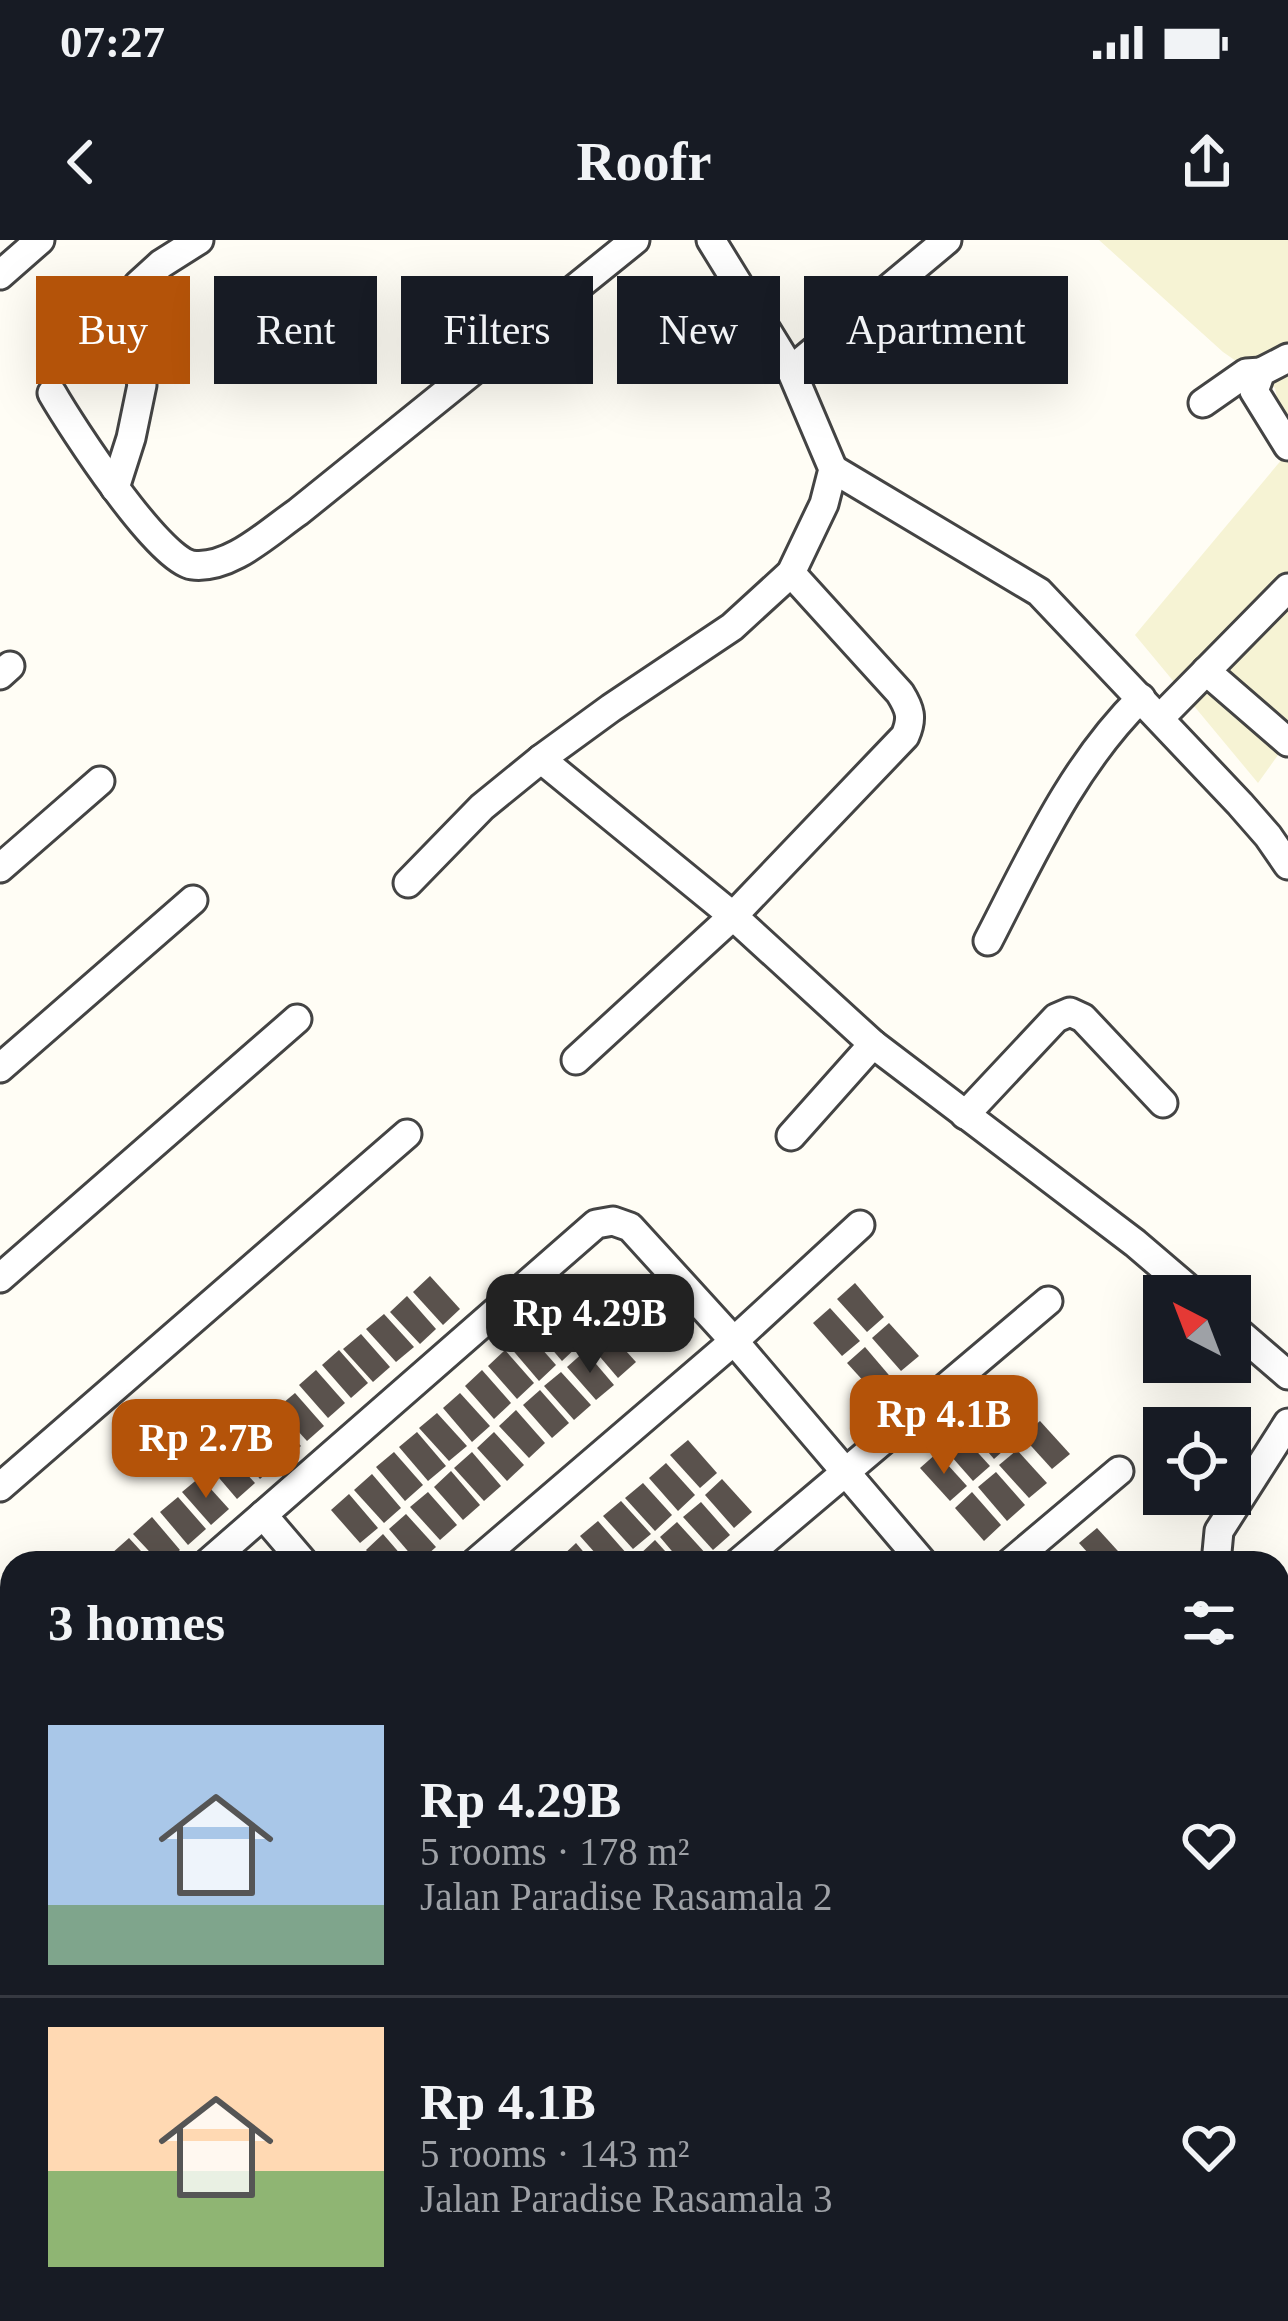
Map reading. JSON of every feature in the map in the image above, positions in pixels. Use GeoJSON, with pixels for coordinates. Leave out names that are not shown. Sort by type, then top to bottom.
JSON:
{"type":"FeatureCollection","features":[{"type":"Feature","properties":{"kind":"street"},"geometry":{"type":"LineString","coordinates":[[0,275],[40,240]]}},
{"type":"Feature","properties":{"kind":"street"},"geometry":{"type":"LineString","coordinates":[[115,488],[142,386],[130,302],[138,284],[199,240]]}},
{"type":"Feature","properties":{"kind":"street"},"geometry":{"type":"LineString","coordinates":[[52,393],[115,488],[176,559],[188,565],[207,565],[228,558],[298,512],[634,240]]}},
{"type":"Feature","properties":{"kind":"street"},"geometry":{"type":"LineString","coordinates":[[711,240],[791,370],[833,469],[1039,592],[1240,804],[1288,865]]}},
{"type":"Feature","properties":{"kind":"street"},"geometry":{"type":"LineString","coordinates":[[791,370],[947,240]]}},
{"type":"Feature","properties":{"kind":"street"},"geometry":{"type":"LineString","coordinates":[[1203,403],[1246,373],[1262,372],[1288,358]]}},
{"type":"Feature","properties":{"kind":"street"},"geometry":{"type":"LineString","coordinates":[[1262,372],[1254,392],[1288,446]]}},
{"type":"Feature","properties":{"kind":"street"},"geometry":{"type":"LineString","coordinates":[[408,884],[482,807],[541,759],[732,627],[791,573],[824,504],[833,469]]}},
{"type":"Feature","properties":{"kind":"street"},"geometry":{"type":"LineString","coordinates":[[576,1060],[734,916],[905,736],[910,709],[900,693],[791,573]]}},
{"type":"Feature","properties":{"kind":"street"},"geometry":{"type":"LineString","coordinates":[[988,941],[1041,838],[1112,727],[1206,670],[1288,588]]}},
{"type":"Feature","properties":{"kind":"street"},"geometry":{"type":"LineString","coordinates":[[1206,670],[1288,742]]}},
{"type":"Feature","properties":{"kind":"street"},"geometry":{"type":"LineString","coordinates":[[541,759],[734,916],[873,1044],[1172,1275]]}},
{"type":"Feature","properties":{"kind":"street"},"geometry":{"type":"LineString","coordinates":[[0,868],[100,781]]}},
{"type":"Feature","properties":{"kind":"street"},"geometry":{"type":"LineString","coordinates":[[0,1068],[193,901]]}},
{"type":"Feature","properties":{"kind":"street"},"geometry":{"type":"LineString","coordinates":[[965,1115],[1056,1018],[1070,1012],[1083,1018],[1163,1102]]}},
{"type":"Feature","properties":{"kind":"street"},"geometry":{"type":"LineString","coordinates":[[0,1278],[297,1019]]}},
{"type":"Feature","properties":{"kind":"street"},"geometry":{"type":"LineString","coordinates":[[791,1136],[873,1044]]}},
{"type":"Feature","properties":{"kind":"street"},"geometry":{"type":"LineString","coordinates":[[0,1486],[407,1134]]}},
{"type":"Feature","properties":{"kind":"street"},"geometry":{"type":"LineString","coordinates":[[222,1551],[596,1224],[614,1221],[630,1227],[734,1341],[913,1551]]}},
{"type":"Feature","properties":{"kind":"street"},"geometry":{"type":"LineString","coordinates":[[490,1551],[734,1341],[860,1225]]}},
{"type":"Feature","properties":{"kind":"street"},"geometry":{"type":"LineString","coordinates":[[752,1551],[1048,1301]]}},
{"type":"Feature","properties":{"kind":"street"},"geometry":{"type":"LineString","coordinates":[[1251,1343],[1288,1375]]}},
{"type":"Feature","properties":{"kind":"street"},"geometry":{"type":"LineString","coordinates":[[1218,1551],[1220,1531],[1288,1423]]}},
{"type":"Feature","properties":{"kind":"street"},"geometry":{"type":"LineString","coordinates":[[1024,1551],[1119,1472]]}},
{"type":"Feature","properties":{"kind":"street"},"geometry":{"type":"LineString","coordinates":[[263,1515],[294,1551]]}},
{"type":"Feature","properties":{"kind":"shaded area"},"geometry":{"type":"Polygon","coordinates":[[[1099,240],[1288,240],[1288,448],[1275,388],[1223,352],[1099,240]]]}},
{"type":"Feature","properties":{"kind":"shaded area"},"geometry":{"type":"Polygon","coordinates":[[[1288,452],[1288,741],[1258,783],[1135,635],[1288,452]]]}},
{"type":"Feature","properties":{"kind":"building"},"geometry":{"type":"Polygon","coordinates":[[[430,1276],[460,1309],[443,1325],[413,1292],[430,1276]]]}},
{"type":"Feature","properties":{"kind":"building"},"geometry":{"type":"Polygon","coordinates":[[[855,1283],[884,1317],[867,1332],[837,1299],[855,1283]]]}},
{"type":"Feature","properties":{"kind":"building"},"geometry":{"type":"Polygon","coordinates":[[[572,1289],[601,1323],[584,1338],[554,1305],[572,1289]]]}},
{"type":"Feature","properties":{"kind":"building"},"geometry":{"type":"Polygon","coordinates":[[[407,1296],[436,1329],[420,1344],[390,1312],[407,1296]]]}},
{"type":"Feature","properties":{"kind":"building"},"geometry":{"type":"Polygon","coordinates":[[[830,1308],[860,1341],[842,1356],[813,1323],[830,1308]]]}},
{"type":"Feature","properties":{"kind":"building"},"geometry":{"type":"Polygon","coordinates":[[[550,1312],[579,1345],[562,1361],[533,1327],[550,1312]]]}},
{"type":"Feature","properties":{"kind":"building"},"geometry":{"type":"Polygon","coordinates":[[[384,1314],[414,1347],[396,1362],[366,1329],[384,1314]]]}},
{"type":"Feature","properties":{"kind":"building"},"geometry":{"type":"Polygon","coordinates":[[[889,1323],[919,1356],[901,1371],[872,1338],[889,1323]]]}},
{"type":"Feature","properties":{"kind":"building"},"geometry":{"type":"Polygon","coordinates":[[[606,1329],[636,1362],[618,1378],[589,1344],[606,1329]]]}},
{"type":"Feature","properties":{"kind":"building"},"geometry":{"type":"Polygon","coordinates":[[[527,1332],[556,1365],[539,1381],[510,1347],[527,1332]]]}},
{"type":"Feature","properties":{"kind":"building"},"geometry":{"type":"Polygon","coordinates":[[[361,1334],[390,1367],[373,1382],[343,1349],[361,1334]]]}},
{"type":"Feature","properties":{"kind":"building"},"geometry":{"type":"Polygon","coordinates":[[[865,1347],[894,1381],[877,1396],[847,1363],[865,1347]]]}},
{"type":"Feature","properties":{"kind":"building"},"geometry":{"type":"Polygon","coordinates":[[[339,1350],[368,1383],[351,1398],[322,1365],[339,1350]]]}},
{"type":"Feature","properties":{"kind":"building"},"geometry":{"type":"Polygon","coordinates":[[[505,1350],[534,1383],[517,1399],[488,1366],[505,1350]]]}},
{"type":"Feature","properties":{"kind":"building"},"geometry":{"type":"Polygon","coordinates":[[[585,1351],[614,1385],[596,1400],[567,1367],[585,1351]]]}},
{"type":"Feature","properties":{"kind":"building"},"geometry":{"type":"Polygon","coordinates":[[[316,1370],[345,1403],[328,1418],[299,1385],[316,1370]]]}},
{"type":"Feature","properties":{"kind":"building"},"geometry":{"type":"Polygon","coordinates":[[[482,1370],[511,1403],[494,1419],[465,1386],[482,1370]]]}},
{"type":"Feature","properties":{"kind":"building"},"geometry":{"type":"Polygon","coordinates":[[[561,1372],[591,1405],[574,1420],[544,1386],[561,1372]]]}},
{"type":"Feature","properties":{"kind":"building"},"geometry":{"type":"Polygon","coordinates":[[[1005,1381],[1035,1415],[1017,1430],[988,1397],[1005,1381]]]}},
{"type":"Feature","properties":{"kind":"building"},"geometry":{"type":"Polygon","coordinates":[[[540,1390],[569,1423],[552,1438],[523,1405],[540,1390]]]}},
{"type":"Feature","properties":{"kind":"building"},"geometry":{"type":"Polygon","coordinates":[[[295,1393],[324,1426],[307,1441],[277,1408],[295,1393]]]}},
{"type":"Feature","properties":{"kind":"building"},"geometry":{"type":"Polygon","coordinates":[[[460,1393],[490,1426],[472,1442],[443,1408],[460,1393]]]}},
{"type":"Feature","properties":{"kind":"building"},"geometry":{"type":"Polygon","coordinates":[[[516,1410],[545,1443],[529,1458],[499,1426],[516,1410]]]}},
{"type":"Feature","properties":{"kind":"building"},"geometry":{"type":"Polygon","coordinates":[[[983,1410],[1012,1443],[994,1459],[965,1425],[983,1410]]]}},
{"type":"Feature","properties":{"kind":"building"},"geometry":{"type":"Polygon","coordinates":[[[271,1413],[301,1446],[284,1461],[254,1428],[271,1413]]]}},
{"type":"Feature","properties":{"kind":"building"},"geometry":{"type":"Polygon","coordinates":[[[437,1413],[467,1446],[449,1461],[419,1428],[437,1413]]]}},
{"type":"Feature","properties":{"kind":"building"},"geometry":{"type":"Polygon","coordinates":[[[1040,1421],[1070,1454],[1052,1469],[1022,1436],[1040,1421]]]}},
{"type":"Feature","properties":{"kind":"building"},"geometry":{"type":"Polygon","coordinates":[[[248,1430],[278,1463],[260,1479],[231,1445],[248,1430]]]}},
{"type":"Feature","properties":{"kind":"building"},"geometry":{"type":"Polygon","coordinates":[[[417,1432],[446,1466],[428,1481],[399,1447],[417,1432]]]}},
{"type":"Feature","properties":{"kind":"building"},"geometry":{"type":"Polygon","coordinates":[[[494,1432],[524,1465],[507,1481],[477,1448],[494,1432]]]}},
{"type":"Feature","properties":{"kind":"building"},"geometry":{"type":"Polygon","coordinates":[[[960,1433],[990,1466],[973,1481],[944,1448],[960,1433]]]}},
{"type":"Feature","properties":{"kind":"building"},"geometry":{"type":"Polygon","coordinates":[[[688,1440],[717,1473],[700,1488],[670,1455],[688,1440]]]}},
{"type":"Feature","properties":{"kind":"building"},"geometry":{"type":"Polygon","coordinates":[[[225,1450],[255,1483],[237,1499],[208,1465],[225,1450]]]}},
{"type":"Feature","properties":{"kind":"building"},"geometry":{"type":"Polygon","coordinates":[[[1017,1450],[1047,1483],[1029,1498],[999,1465],[1017,1450]]]}},
{"type":"Feature","properties":{"kind":"building"},"geometry":{"type":"Polygon","coordinates":[[[394,1452],[423,1485],[405,1501],[376,1467],[394,1452]]]}},
{"type":"Feature","properties":{"kind":"building"},"geometry":{"type":"Polygon","coordinates":[[[472,1452],[501,1486],[484,1501],[454,1468],[472,1452]]]}},
{"type":"Feature","properties":{"kind":"building"},"geometry":{"type":"Polygon","coordinates":[[[937,1453],[967,1486],[950,1501],[920,1468],[937,1453]]]}},
{"type":"Feature","properties":{"kind":"building"},"geometry":{"type":"Polygon","coordinates":[[[666,1463],[695,1495],[678,1511],[649,1478],[666,1463]]]}},
{"type":"Feature","properties":{"kind":"building"},"geometry":{"type":"Polygon","coordinates":[[[451,1471],[480,1505],[463,1520],[434,1487],[451,1471]]]}},
{"type":"Feature","properties":{"kind":"building"},"geometry":{"type":"Polygon","coordinates":[[[996,1472],[1025,1505],[1007,1521],[978,1487],[996,1472]]]}},
{"type":"Feature","properties":{"kind":"building"},"geometry":{"type":"Polygon","coordinates":[[[372,1474],[401,1508],[384,1523],[354,1490],[372,1474]]]}},
{"type":"Feature","properties":{"kind":"building"},"geometry":{"type":"Polygon","coordinates":[[[200,1477],[229,1509],[211,1525],[182,1492],[200,1477]]]}},
{"type":"Feature","properties":{"kind":"building"},"geometry":{"type":"Polygon","coordinates":[[[722,1479],[752,1512],[734,1528],[705,1495],[722,1479]]]}},
{"type":"Feature","properties":{"kind":"building"},"geometry":{"type":"Polygon","coordinates":[[[643,1483],[672,1515],[655,1531],[625,1498],[643,1483]]]}},
{"type":"Feature","properties":{"kind":"building"},"geometry":{"type":"Polygon","coordinates":[[[428,1492],[457,1525],[440,1540],[410,1507],[428,1492]]]}},
{"type":"Feature","properties":{"kind":"building"},"geometry":{"type":"Polygon","coordinates":[[[972,1492],[1001,1525],[984,1541],[955,1508],[972,1492]]]}},
{"type":"Feature","properties":{"kind":"building"},"geometry":{"type":"Polygon","coordinates":[[[349,1494],[378,1528],[360,1543],[331,1510],[349,1494]]]}},
{"type":"Feature","properties":{"kind":"building"},"geometry":{"type":"Polygon","coordinates":[[[178,1497],[206,1529],[188,1545],[160,1512],[178,1497]]]}},
{"type":"Feature","properties":{"kind":"building"},"geometry":{"type":"Polygon","coordinates":[[[621,1501],[651,1534],[633,1549],[603,1516],[621,1501]]]}},
{"type":"Feature","properties":{"kind":"building"},"geometry":{"type":"Polygon","coordinates":[[[701,1502],[730,1535],[713,1550],[683,1517],[701,1502]]]}},
{"type":"Feature","properties":{"kind":"building"},"geometry":{"type":"Polygon","coordinates":[[[406,1514],[436,1547],[408,1551],[389,1529],[406,1514]]]}},
{"type":"Feature","properties":{"kind":"building"},"geometry":{"type":"Polygon","coordinates":[[[152,1517],[180,1550],[149,1551],[133,1534],[152,1517]]]}},
{"type":"Feature","properties":{"kind":"building"},"geometry":{"type":"Polygon","coordinates":[[[598,1521],[624,1551],[593,1551],[580,1536],[598,1521]]]}},
{"type":"Feature","properties":{"kind":"building"},"geometry":{"type":"Polygon","coordinates":[[[677,1522],[703,1551],[672,1551],[660,1537],[677,1522]]]}},
{"type":"Feature","properties":{"kind":"building"},"geometry":{"type":"Polygon","coordinates":[[[1097,1528],[1118,1551],[1086,1551],[1079,1543],[1097,1528]]]}},
{"type":"Feature","properties":{"kind":"building"},"geometry":{"type":"Polygon","coordinates":[[[383,1534],[398,1551],[367,1551],[383,1534]]]}},
{"type":"Feature","properties":{"kind":"building"},"geometry":{"type":"Polygon","coordinates":[[[129,1538],[141,1551],[114,1551],[129,1538]]]}},
{"type":"Feature","properties":{"kind":"building"},"geometry":{"type":"Polygon","coordinates":[[[655,1540],[665,1551],[643,1551],[655,1540]]]}}]}
